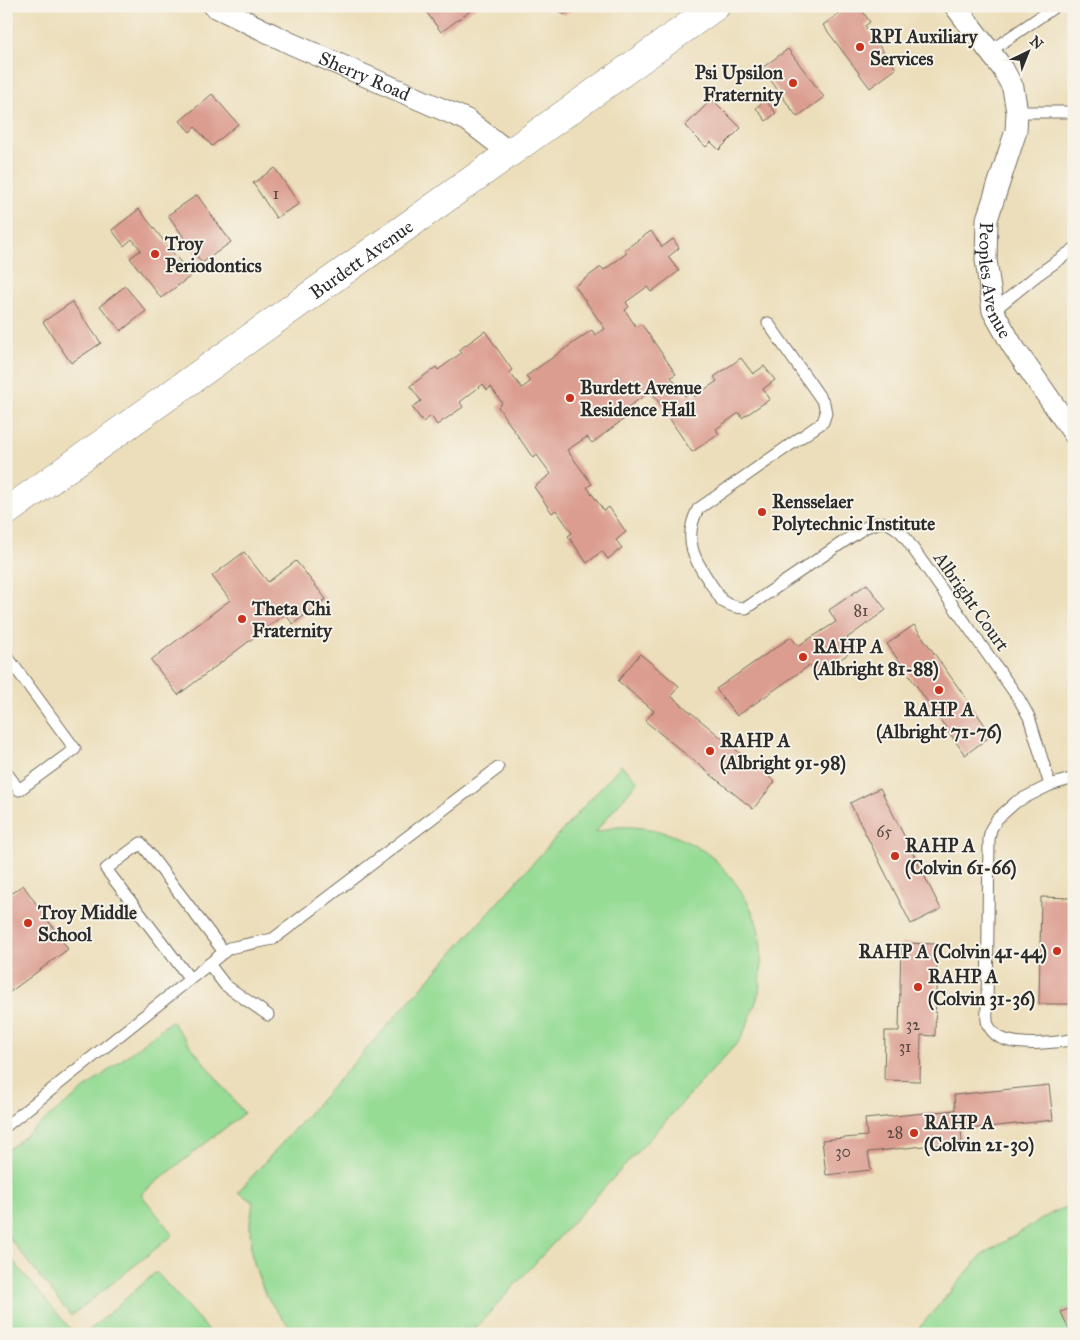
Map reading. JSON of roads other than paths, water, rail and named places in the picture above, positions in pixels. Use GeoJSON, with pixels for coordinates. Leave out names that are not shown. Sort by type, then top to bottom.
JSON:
{"type":"FeatureCollection","features":[{"type":"Feature","properties":{"kind":"street","name":"Burdett Avenue"},"geometry":{"type":"LineString","coordinates":[[6,512],[716,6]]}},
{"type":"Feature","properties":{"kind":"street","name":"Peoples Avenue"},"geometry":{"type":"LineString","coordinates":[[955,6],[1004,69],[1013,88],[1017,112],[1016,132],[987,219],[986,260],[993,311],[1012,345],[1074,434]]}},
{"type":"Feature","properties":{"kind":"street","name":"Sherry Road"},"geometry":{"type":"LineString","coordinates":[[216,7],[292,44],[467,120],[510,153]]}},
{"type":"Feature","properties":{"kind":"lane"},"geometry":{"type":"LineString","coordinates":[[990,51],[1056,6]]}},
{"type":"Feature","properties":{"kind":"lane"},"geometry":{"type":"LineString","coordinates":[[1017,112],[1074,112]]}},
{"type":"Feature","properties":{"kind":"lane"},"geometry":{"type":"LineString","coordinates":[[993,311],[1036,276],[1074,249]]}},
{"type":"Feature","properties":{"kind":"lane","name":"Albright Court"},"geometry":{"type":"LineString","coordinates":[[768,323],[824,404],[826,413],[824,422],[698,509],[693,519],[690,533],[694,556],[722,601],[729,606],[746,608],[864,528],[875,523],[885,522],[894,526],[902,533],[1019,699],[1028,717],[1050,785]]}},
{"type":"Feature","properties":{"kind":"lane"},"geometry":{"type":"LineString","coordinates":[[6,655],[75,749],[19,790],[6,772]]}},
{"type":"Feature","properties":{"kind":"lane"},"geometry":{"type":"LineString","coordinates":[[6,1126],[229,948],[273,939],[498,768]]}},
{"type":"Feature","properties":{"kind":"lane"},"geometry":{"type":"LineString","coordinates":[[1074,778],[1050,785],[1016,802],[997,819],[991,828],[989,839],[987,1023],[998,1037],[1006,1040],[1058,1042],[1074,1039]]}},
{"type":"Feature","properties":{"kind":"lane"},"geometry":{"type":"LineString","coordinates":[[190,979],[106,869],[141,843],[224,952]]}},
{"type":"Feature","properties":{"kind":"lane"},"geometry":{"type":"LineString","coordinates":[[209,964],[225,985],[268,1015]]}},
{"type":"Feature","properties":{"kind":"place","name":"RPI Auxiliary Services"},"geometry":{"type":"Point","coordinates":[860,47]}},
{"type":"Feature","properties":{"kind":"place","name":"Psi Upsilon Fraternity"},"geometry":{"type":"Point","coordinates":[793,83]}},
{"type":"Feature","properties":{"kind":"place","name":"Troy Periodontics"},"geometry":{"type":"Point","coordinates":[155,254]}},
{"type":"Feature","properties":{"kind":"place","name":"Burdett Avenue Residence Hall"},"geometry":{"type":"Point","coordinates":[570,398]}},
{"type":"Feature","properties":{"kind":"place","name":"Rensselaer Polytechnic Institute"},"geometry":{"type":"Point","coordinates":[762,512]}},
{"type":"Feature","properties":{"kind":"place","name":"Theta Chi Fraternity"},"geometry":{"type":"Point","coordinates":[242,619]}},
{"type":"Feature","properties":{"kind":"place","name":"RAHP A (Albright 81-88)"},"geometry":{"type":"Point","coordinates":[803,657]}},
{"type":"Feature","properties":{"kind":"place","name":"RAHP A (Albright 71-76)"},"geometry":{"type":"Point","coordinates":[939,690]}},
{"type":"Feature","properties":{"kind":"place","name":"RAHP A (Albright 91-98)"},"geometry":{"type":"Point","coordinates":[710,751]}},
{"type":"Feature","properties":{"kind":"place","name":"RAHP A (Colvin 61-66)"},"geometry":{"type":"Point","coordinates":[895,856]}},
{"type":"Feature","properties":{"kind":"place","name":"Troy Middle School"},"geometry":{"type":"Point","coordinates":[28,923]}},
{"type":"Feature","properties":{"kind":"place","name":"RAHP A (Colvin 41-44)"},"geometry":{"type":"Point","coordinates":[1057,951]}},
{"type":"Feature","properties":{"kind":"place","name":"RAHP A (Colvin 31-36)"},"geometry":{"type":"Point","coordinates":[918,987]}},
{"type":"Feature","properties":{"kind":"place","name":"RAHP A (Colvin 21-30)"},"geometry":{"type":"Point","coordinates":[914,1133]}}]}
